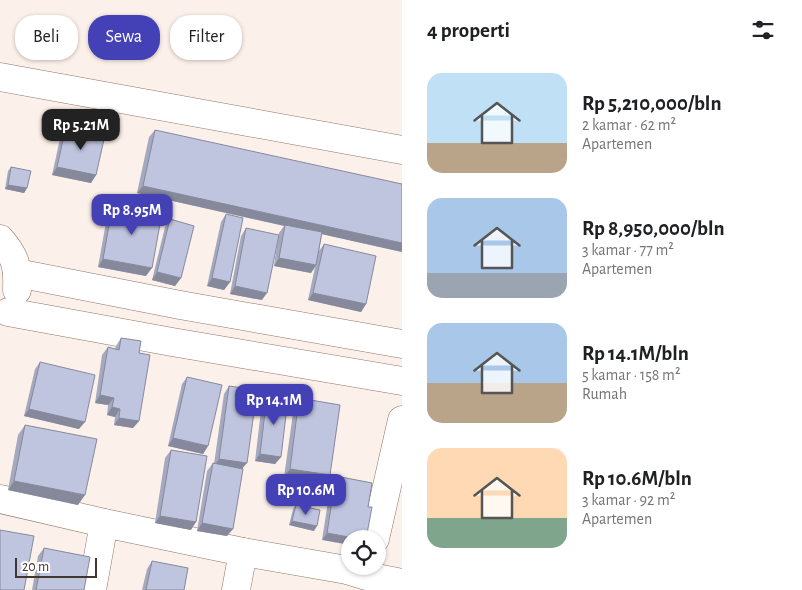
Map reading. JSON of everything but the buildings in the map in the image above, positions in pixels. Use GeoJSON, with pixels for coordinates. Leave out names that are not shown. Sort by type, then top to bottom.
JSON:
{"type":"FeatureCollection","features":[{"type":"Feature","properties":{"kind":"street"},"geometry":{"type":"LineString","coordinates":[[0,77],[402,150]]}},
{"type":"Feature","properties":{"kind":"street"},"geometry":{"type":"LineString","coordinates":[[0,239],[8,248],[14,260],[17,273],[16,293],[4,317],[172,342],[402,381]]}},
{"type":"Feature","properties":{"kind":"street"},"geometry":{"type":"LineString","coordinates":[[17,273],[180,305],[402,344]]}},
{"type":"Feature","properties":{"kind":"street"},"geometry":{"type":"LineString","coordinates":[[172,342],[180,305]]}},
{"type":"Feature","properties":{"kind":"street"},"geometry":{"type":"LineString","coordinates":[[377,530],[402,420]]}},
{"type":"Feature","properties":{"kind":"street"},"geometry":{"type":"LineString","coordinates":[[0,499],[104,523],[402,584]]}},
{"type":"Feature","properties":{"kind":"street"},"geometry":{"type":"LineString","coordinates":[[92,590],[104,523]]}},
{"type":"Feature","properties":{"kind":"street"},"geometry":{"type":"LineString","coordinates":[[236,590],[243,552]]}}]}
